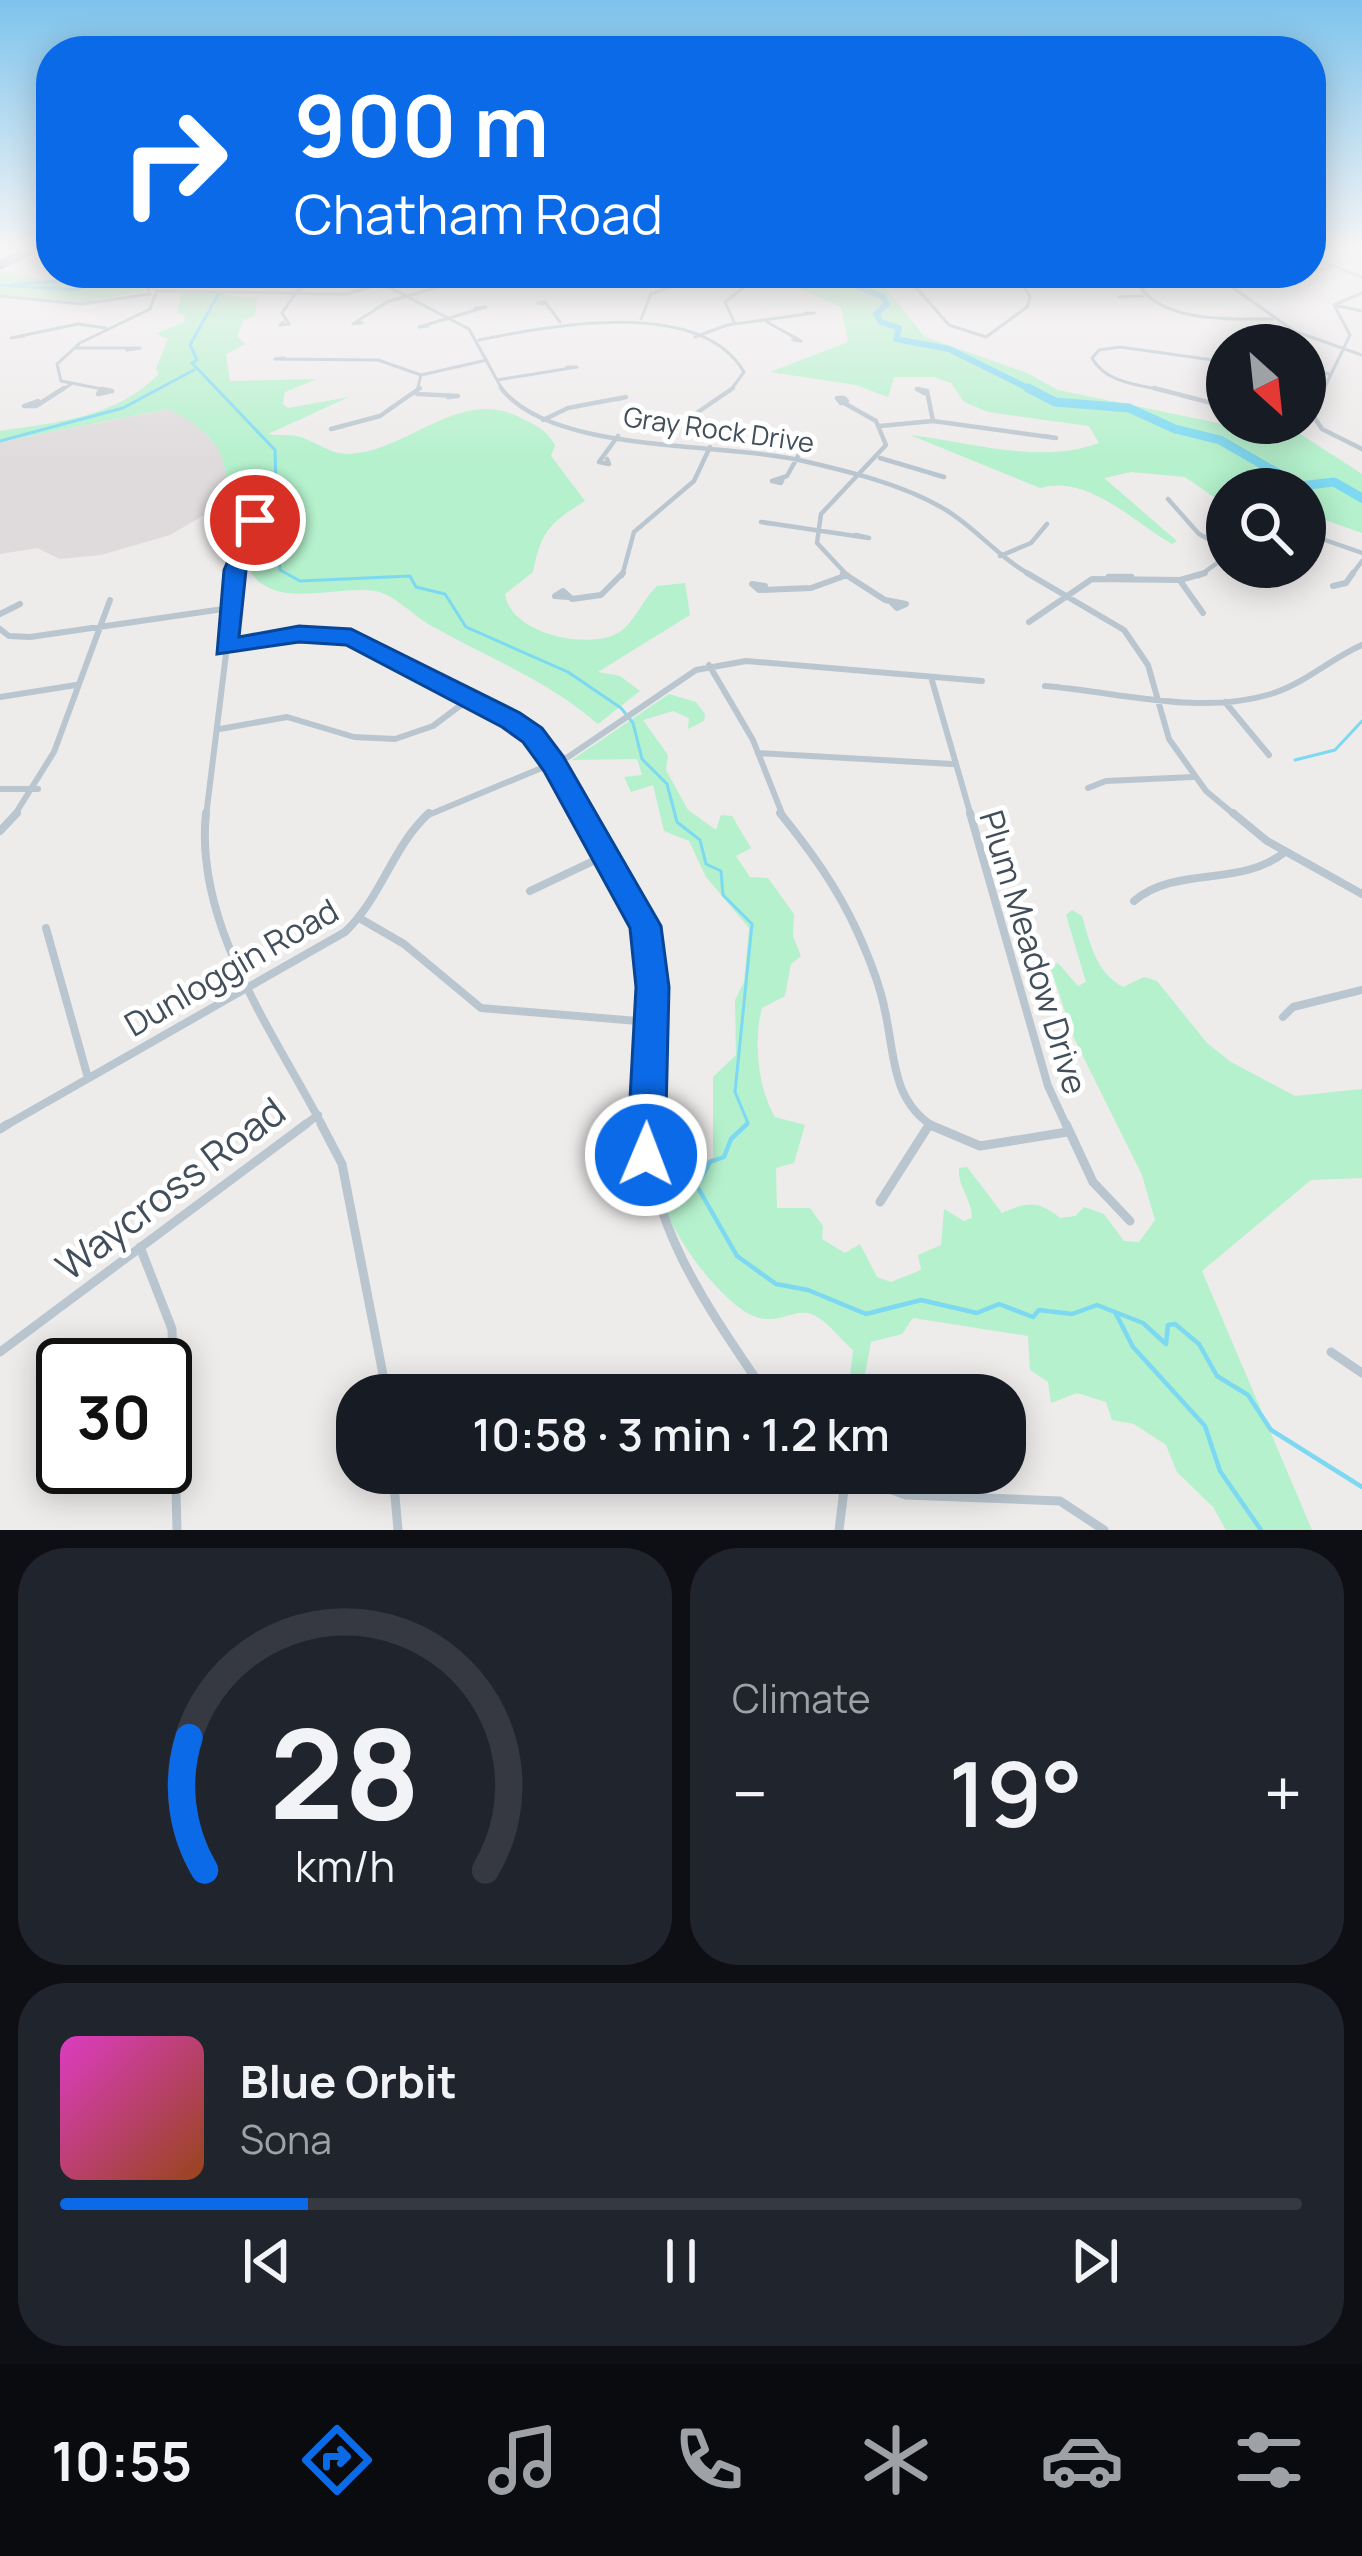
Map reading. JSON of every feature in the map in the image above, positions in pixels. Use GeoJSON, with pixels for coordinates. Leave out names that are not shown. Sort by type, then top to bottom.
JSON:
{"type":"FeatureCollection","features":[{"type":"Feature","properties":{"kind":"street"},"geometry":{"type":"LineString","coordinates":[[101,389],[70,385],[58,378],[56,368],[73,348],[131,319]]}},
{"type":"Feature","properties":{"kind":"street"},"geometry":{"type":"LineString","coordinates":[[428,326],[445,319]]}},
{"type":"Feature","properties":{"kind":"street","name":"Gray Rock Drive"},"geometry":{"type":"LineString","coordinates":[[451,319],[478,340],[514,404],[543,421],[618,436],[796,459],[941,506],[1000,556],[1105,614],[1132,638],[1148,665],[1169,740],[1193,777],[1226,810],[1285,853],[1362,894]]}},
{"type":"Feature","properties":{"kind":"street"},"geometry":{"type":"LineString","coordinates":[[558,319],[561,323]]}},
{"type":"Feature","properties":{"kind":"street"},"geometry":{"type":"LineString","coordinates":[[732,319],[735,324]]}},
{"type":"Feature","properties":{"kind":"street"},"geometry":{"type":"LineString","coordinates":[[694,337],[735,324],[778,319]]}},
{"type":"Feature","properties":{"kind":"street"},"geometry":{"type":"LineString","coordinates":[[944,319],[982,337],[996,334],[1013,319]]}},
{"type":"Feature","properties":{"kind":"street"},"geometry":{"type":"LineString","coordinates":[[1277,319],[1362,355]]}},
{"type":"Feature","properties":{"kind":"street"},"geometry":{"type":"LineString","coordinates":[[1342,319],[1349,332],[1314,421],[1362,449]]}},
{"type":"Feature","properties":{"kind":"street"},"geometry":{"type":"LineString","coordinates":[[478,340],[561,323],[641,320],[694,337],[734,357],[742,379],[733,390],[686,416],[667,442]]}},
{"type":"Feature","properties":{"kind":"street"},"geometry":{"type":"LineString","coordinates":[[767,322],[793,340]]}},
{"type":"Feature","properties":{"kind":"street"},"geometry":{"type":"LineString","coordinates":[[24,336],[85,324],[110,329]]}},
{"type":"Feature","properties":{"kind":"street"},"geometry":{"type":"LineString","coordinates":[[1206,359],[1120,346],[1099,350],[1092,358],[1095,368],[1113,378],[1206,402]]}},
{"type":"Feature","properties":{"kind":"street"},"geometry":{"type":"LineString","coordinates":[[73,348],[127,350]]}},
{"type":"Feature","properties":{"kind":"street"},"geometry":{"type":"LineString","coordinates":[[284,358],[378,360],[421,374],[488,360]]}},
{"type":"Feature","properties":{"kind":"street"},"geometry":{"type":"LineString","coordinates":[[497,380],[567,368]]}},
{"type":"Feature","properties":{"kind":"street"},"geometry":{"type":"LineString","coordinates":[[417,394],[421,374]]}},
{"type":"Feature","properties":{"kind":"street"},"geometry":{"type":"LineString","coordinates":[[38,401],[70,385]]}},
{"type":"Feature","properties":{"kind":"street"},"geometry":{"type":"LineString","coordinates":[[924,393],[933,421]]}},
{"type":"Feature","properties":{"kind":"street"},"geometry":{"type":"LineString","coordinates":[[343,426],[382,414],[417,394],[448,397]]}},
{"type":"Feature","properties":{"kind":"street"},"geometry":{"type":"LineString","coordinates":[[543,421],[568,408],[616,399]]}},
{"type":"Feature","properties":{"kind":"street"},"geometry":{"type":"LineString","coordinates":[[844,403],[880,426],[886,441],[880,458],[821,514],[816,530],[824,555],[892,603]]}},
{"type":"Feature","properties":{"kind":"street"},"geometry":{"type":"LineString","coordinates":[[880,426],[933,421],[1044,436]]}},
{"type":"Feature","properties":{"kind":"street"},"geometry":{"type":"LineString","coordinates":[[607,458],[618,436]]}},
{"type":"Feature","properties":{"kind":"street"},"geometry":{"type":"LineString","coordinates":[[783,478],[806,438]]}},
{"type":"Feature","properties":{"kind":"street"},"geometry":{"type":"LineString","coordinates":[[568,597],[594,597],[621,581],[634,532],[694,481],[710,447]]}},
{"type":"Feature","properties":{"kind":"street"},"geometry":{"type":"LineString","coordinates":[[880,458],[933,474]]}},
{"type":"Feature","properties":{"kind":"street"},"geometry":{"type":"LineString","coordinates":[[1168,499],[1206,539]]}},
{"type":"Feature","properties":{"kind":"street"},"geometry":{"type":"LineString","coordinates":[[259,516],[235,570],[204,836],[222,932],[342,1163],[383,1374]]}},
{"type":"Feature","properties":{"kind":"street"},"geometry":{"type":"LineString","coordinates":[[773,524],[856,535]]}},
{"type":"Feature","properties":{"kind":"street"},"geometry":{"type":"LineString","coordinates":[[1000,556],[1031,543],[1047,524]]}},
{"type":"Feature","properties":{"kind":"street"},"geometry":{"type":"LineString","coordinates":[[1326,542],[1362,557],[1346,583],[1333,586]]}},
{"type":"Feature","properties":{"kind":"street"},"geometry":{"type":"LineString","coordinates":[[765,586],[811,588],[847,575]]}},
{"type":"Feature","properties":{"kind":"street"},"geometry":{"type":"LineString","coordinates":[[1029,622],[1051,612],[1084,581],[1112,576],[1180,582],[1206,576]]}},
{"type":"Feature","properties":{"kind":"street"},"geometry":{"type":"LineString","coordinates":[[1180,582],[1203,613]]}},
{"type":"Feature","properties":{"kind":"street"},"geometry":{"type":"LineString","coordinates":[[0,831],[38,789],[110,600]]}},
{"type":"Feature","properties":{"kind":"street"},"geometry":{"type":"LineString","coordinates":[[0,614],[20,604]]}},
{"type":"Feature","properties":{"kind":"street"},"geometry":{"type":"LineString","coordinates":[[0,628],[20,638],[230,608]]}},
{"type":"Feature","properties":{"kind":"street"},"geometry":{"type":"LineString","coordinates":[[226,648],[299,634],[342,635],[533,735],[608,854],[645,926],[650,1022],[644,1132],[658,1206],[678,1251],[754,1374]]}},
{"type":"Feature","properties":{"kind":"street"},"geometry":{"type":"LineString","coordinates":[[1045,686],[1225,701],[1286,689],[1362,645]]}},
{"type":"Feature","properties":{"kind":"street","name":"Dunloggin Road"},"geometry":{"type":"LineString","coordinates":[[0,1129],[361,919],[407,834],[429,812],[554,764],[709,665],[746,661],[982,681]]}},
{"type":"Feature","properties":{"kind":"street"},"geometry":{"type":"LineString","coordinates":[[709,665],[758,753],[774,805],[847,909],[879,987],[894,1076],[929,1125],[980,1146],[1067,1132]]}},
{"type":"Feature","properties":{"kind":"street","name":"Plum Meadow Drive"},"geometry":{"type":"LineString","coordinates":[[931,677],[1042,1068],[1067,1132],[1104,1197],[1130,1221]]}},
{"type":"Feature","properties":{"kind":"street"},"geometry":{"type":"LineString","coordinates":[[0,697],[76,685]]}},
{"type":"Feature","properties":{"kind":"street"},"geometry":{"type":"LineString","coordinates":[[220,729],[287,717],[354,737],[394,739],[433,725],[469,698]]}},
{"type":"Feature","properties":{"kind":"street"},"geometry":{"type":"LineString","coordinates":[[1225,701],[1252,742],[1269,755]]}},
{"type":"Feature","properties":{"kind":"street"},"geometry":{"type":"LineString","coordinates":[[758,753],[952,764]]}},
{"type":"Feature","properties":{"kind":"street"},"geometry":{"type":"LineString","coordinates":[[1088,788],[1106,782],[1193,777]]}},
{"type":"Feature","properties":{"kind":"street"},"geometry":{"type":"LineString","coordinates":[[0,789],[38,789]]}},
{"type":"Feature","properties":{"kind":"street"},"geometry":{"type":"LineString","coordinates":[[1134,901],[1149,890],[1251,873],[1285,853]]}},
{"type":"Feature","properties":{"kind":"street"},"geometry":{"type":"LineString","coordinates":[[530,891],[608,854]]}},
{"type":"Feature","properties":{"kind":"street"},"geometry":{"type":"LineString","coordinates":[[361,919],[404,944],[447,986],[482,1008],[516,1016],[650,1022]]}},
{"type":"Feature","properties":{"kind":"street"},"geometry":{"type":"LineString","coordinates":[[46,928],[88,1078]]}},
{"type":"Feature","properties":{"kind":"street"},"geometry":{"type":"LineString","coordinates":[[1283,1017],[1293,1007],[1362,990]]}},
{"type":"Feature","properties":{"kind":"street","name":"Waycross Road"},"geometry":{"type":"LineString","coordinates":[[0,1352],[318,1115]]}},
{"type":"Feature","properties":{"kind":"street"},"geometry":{"type":"LineString","coordinates":[[880,1202],[929,1125]]}},
{"type":"Feature","properties":{"kind":"street"},"geometry":{"type":"LineString","coordinates":[[140,1247],[172,1329],[177,1530]]}},
{"type":"Feature","properties":{"kind":"street"},"geometry":{"type":"LineString","coordinates":[[1331,1352],[1362,1373]]}},
{"type":"Feature","properties":{"kind":"street"},"geometry":{"type":"LineString","coordinates":[[394,1494],[398,1530]]}},
{"type":"Feature","properties":{"kind":"street"},"geometry":{"type":"LineString","coordinates":[[839,1530],[843,1494]]}},
{"type":"Feature","properties":{"kind":"street"},"geometry":{"type":"LineString","coordinates":[[903,1494],[1060,1501],[1104,1530]]}},
{"type":"Feature","properties":{"kind":"shaded area"},"geometry":{"type":"Polygon","coordinates":[[[168,409],[191,419],[216,445],[226,466],[225,503],[170,535],[101,555],[60,559],[37,548],[0,554],[0,442],[168,409]]]}},
{"type":"Feature","properties":{"kind":"green space"},"geometry":{"type":"Polygon","coordinates":[[[246,319],[237,336],[245,344],[226,354],[230,381],[317,379],[285,392],[283,404],[288,408],[349,397],[268,434],[296,436],[349,454],[371,451],[476,410],[497,410],[544,431],[555,445],[551,456],[585,501],[548,530],[533,572],[505,594],[510,608],[536,629],[590,640],[621,631],[657,586],[685,583],[690,615],[598,672],[620,676],[640,691],[598,724],[537,682],[430,625],[382,593],[304,594],[270,588],[247,565],[253,540],[239,530],[223,528],[214,515],[226,481],[219,452],[199,427],[167,409],[0,442],[0,431],[85,416],[142,389],[159,374],[156,369],[168,339],[156,334],[184,322],[246,319]]]}},
{"type":"Feature","properties":{"kind":"green space"},"geometry":{"type":"Polygon","coordinates":[[[843,319],[911,319],[925,337],[1027,373],[1058,390],[1206,421],[1206,444],[1316,444],[1362,474],[1362,533],[1326,520],[1326,468],[1206,468],[1206,492],[1185,477],[1131,472],[1104,478],[1177,541],[1172,544],[1092,494],[1058,485],[1040,488],[910,435],[1005,450],[1053,452],[1099,443],[1089,426],[988,412],[964,402],[951,383],[934,377],[894,377],[888,397],[856,385],[770,372],[848,342],[843,319]]]}},
{"type":"Feature","properties":{"kind":"green space"},"geometry":{"type":"Polygon","coordinates":[[[669,694],[696,702],[705,714],[704,721],[688,729],[689,718],[673,711],[643,720],[668,755],[666,770],[688,810],[716,830],[721,815],[732,816],[751,848],[736,856],[750,877],[768,878],[794,914],[793,936],[801,956],[791,964],[785,996],[762,1008],[758,1035],[761,1079],[769,1106],[775,1117],[805,1125],[794,1163],[776,1168],[777,1208],[810,1208],[823,1226],[822,1239],[845,1253],[860,1244],[877,1277],[891,1282],[921,1270],[918,1255],[941,1245],[944,1209],[964,1221],[972,1218],[959,1168],[967,1167],[1002,1213],[1032,1205],[1060,1218],[1075,1216],[1084,1207],[1104,1214],[1124,1241],[1139,1242],[1155,1220],[1142,1175],[1073,1036],[1050,966],[1058,963],[1078,986],[1086,982],[1066,915],[1072,910],[1082,916],[1095,956],[1114,981],[1123,987],[1144,977],[1157,981],[1207,1043],[1231,1062],[1295,1096],[1362,1089],[1362,1178],[1311,1180],[1202,1271],[1312,1530],[1226,1530],[1213,1507],[1177,1472],[1166,1445],[1134,1424],[1112,1420],[1106,1402],[1077,1393],[1051,1403],[1048,1382],[1030,1370],[1028,1336],[913,1318],[902,1334],[871,1342],[865,1374],[850,1374],[853,1350],[822,1320],[804,1313],[759,1318],[716,1286],[668,1216],[655,1170],[659,1151],[680,1147],[707,1161],[713,1157],[713,1077],[736,1055],[735,1000],[744,982],[749,928],[706,877],[689,841],[664,831],[653,785],[631,792],[624,777],[642,775],[637,759],[572,760],[669,694]]]}},
{"type":"Feature","properties":{"kind":"waterway"},"geometry":{"type":"LineString","coordinates":[[204,319],[190,345],[197,360],[192,363],[275,450],[276,486],[283,492],[276,506],[280,570],[300,581],[410,576],[416,587],[445,594],[466,627],[568,672],[621,708],[633,723],[642,759],[667,784],[677,822],[700,840],[706,864],[721,871],[723,895],[752,924],[735,1092],[747,1124]]}},
{"type":"Feature","properties":{"kind":"waterway"},"geometry":{"type":"LineString","coordinates":[[879,319],[899,328],[896,339],[949,349],[1029,389]]}},
{"type":"Feature","properties":{"kind":"waterway"},"geometry":{"type":"LineString","coordinates":[[0,441],[123,408],[194,370]]}},
{"type":"Feature","properties":{"kind":"waterway"},"geometry":{"type":"LineString","coordinates":[[1029,389],[1034,391]]}},
{"type":"Feature","properties":{"kind":"waterway"},"geometry":{"type":"LineString","coordinates":[[1029,389],[1055,402],[1129,408],[1175,429],[1220,440],[1300,486],[1334,482],[1362,498]]}},
{"type":"Feature","properties":{"kind":"waterway"},"geometry":{"type":"LineString","coordinates":[[1295,760],[1335,750],[1362,721]]}},
{"type":"Feature","properties":{"kind":"waterway"},"geometry":{"type":"LineString","coordinates":[[744,1127],[747,1124]]}},
{"type":"Feature","properties":{"kind":"waterway"},"geometry":{"type":"LineString","coordinates":[[747,1124],[731,1139],[724,1157],[710,1162],[697,1186],[737,1256],[776,1284],[808,1290],[866,1314],[921,1300],[977,1313],[999,1304],[1033,1317],[1039,1310],[1072,1314],[1097,1305],[1115,1312]]}},
{"type":"Feature","properties":{"kind":"waterway"},"geometry":{"type":"LineString","coordinates":[[1115,1312],[1143,1323],[1166,1344],[1168,1325],[1175,1324],[1199,1344],[1217,1376],[1248,1395],[1271,1430],[1362,1487]]}},
{"type":"Feature","properties":{"kind":"waterway"},"geometry":{"type":"LineString","coordinates":[[1115,1312],[1133,1347],[1205,1426],[1220,1471],[1261,1530]]}},
{"type":"Feature","properties":{"kind":"route"},"geometry":{"type":"LineString","coordinates":[[255,520],[232,583],[226,648],[299,634],[351,637],[511,720],[541,743],[554,764],[630,892],[650,945],[646,1155]]}}]}
